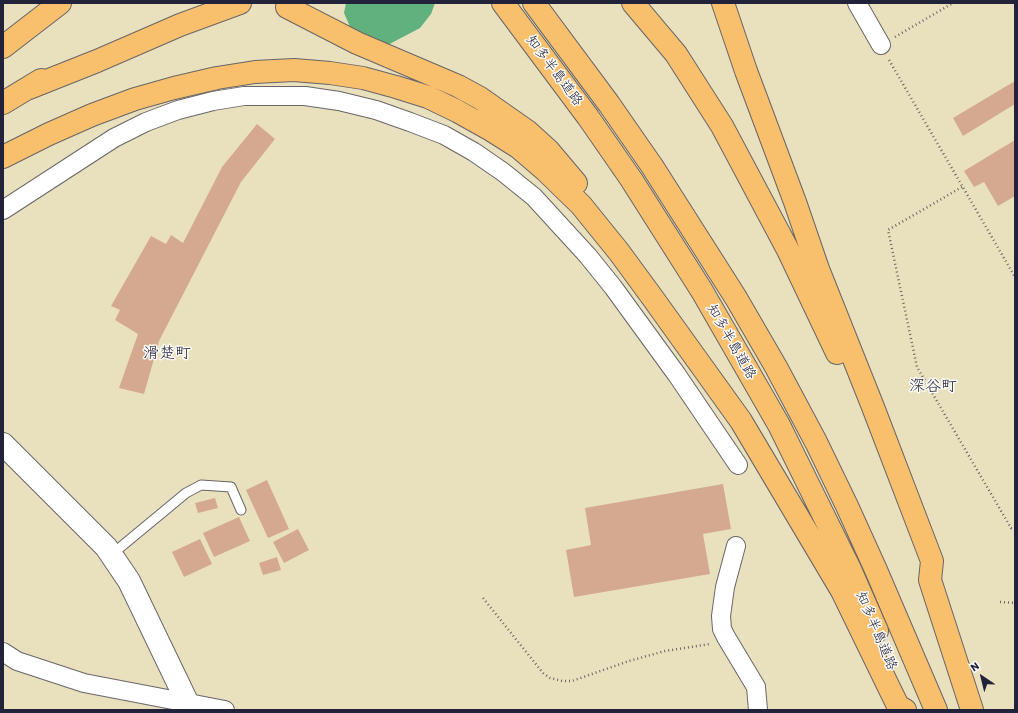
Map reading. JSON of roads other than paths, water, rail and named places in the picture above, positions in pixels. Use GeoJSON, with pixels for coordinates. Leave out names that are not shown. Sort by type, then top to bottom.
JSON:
{"type":"FeatureCollection","features":[{"type":"Feature","properties":{"kind":"highway"},"geometry":{"type":"LineString","coordinates":[[3,47],[60,3]]}},
{"type":"Feature","properties":{"kind":"highway"},"geometry":{"type":"LineString","coordinates":[[3,103],[63,66],[96,49],[139,28],[202,3]]}},
{"type":"Feature","properties":{"kind":"highway"},"geometry":{"type":"LineString","coordinates":[[28,88],[97,61],[180,25],[240,3]]}},
{"type":"Feature","properties":{"kind":"highway","name":"知多半島道路"},"geometry":{"type":"LineString","coordinates":[[503,3],[588,117],[631,179],[671,240],[710,304],[779,425],[835,539],[882,642],[909,710]]}},
{"type":"Feature","properties":{"kind":"highway","name":"知多半島道路"},"geometry":{"type":"LineString","coordinates":[[534,3],[609,104],[652,166],[700,239],[752,326],[816,442],[847,506],[936,710]]}},
{"type":"Feature","properties":{"kind":"highway"},"geometry":{"type":"LineString","coordinates":[[633,3],[676,54],[722,126],[788,250],[842,364],[890,477],[930,580],[972,710]]}},
{"type":"Feature","properties":{"kind":"highway"},"geometry":{"type":"LineString","coordinates":[[723,3],[746,71],[795,202],[818,269],[932,561],[930,580]]}},
{"type":"Feature","properties":{"kind":"highway"},"geometry":{"type":"LineString","coordinates":[[287,7],[357,43],[458,86],[480,98],[527,131],[549,151],[569,173],[616,239],[652,297]]}},
{"type":"Feature","properties":{"kind":"highway"},"geometry":{"type":"LineString","coordinates":[[3,157],[92,115],[161,92],[217,78],[255,72],[294,70],[363,78],[428,97],[457,111],[518,147],[546,171],[581,205],[619,252],[741,421],[842,591],[898,706],[905,710]]}},
{"type":"Feature","properties":{"kind":"street"},"geometry":{"type":"LineString","coordinates":[[857,3],[881,45]]}},
{"type":"Feature","properties":{"kind":"street"},"geometry":{"type":"LineString","coordinates":[[3,210],[114,138],[146,122],[178,110],[213,101],[244,96],[305,96],[339,101],[410,122],[444,135],[474,152],[503,172],[534,197],[588,256],[613,287],[677,375],[738,465]]}},
{"type":"Feature","properties":{"kind":"street"},"geometry":{"type":"LineString","coordinates":[[3,444],[106,547],[129,581],[189,707]]}},
{"type":"Feature","properties":{"kind":"street"},"geometry":{"type":"LineString","coordinates":[[736,546],[725,587],[721,616],[722,629],[756,687],[758,710]]}},
{"type":"Feature","properties":{"kind":"street"},"geometry":{"type":"LineString","coordinates":[[3,652],[17,661],[84,683],[189,707],[225,710]]}},
{"type":"Feature","properties":{"kind":"lane"},"geometry":{"type":"LineString","coordinates":[[111,555],[186,493],[201,485],[231,487],[241,510]]}},
{"type":"Feature","properties":{"kind":"district","name":"滑楚町"},"geometry":{"type":"Point","coordinates":[167,354]}},
{"type":"Feature","properties":{"kind":"district","name":"深谷町"},"geometry":{"type":"Point","coordinates":[933,387]}}]}
